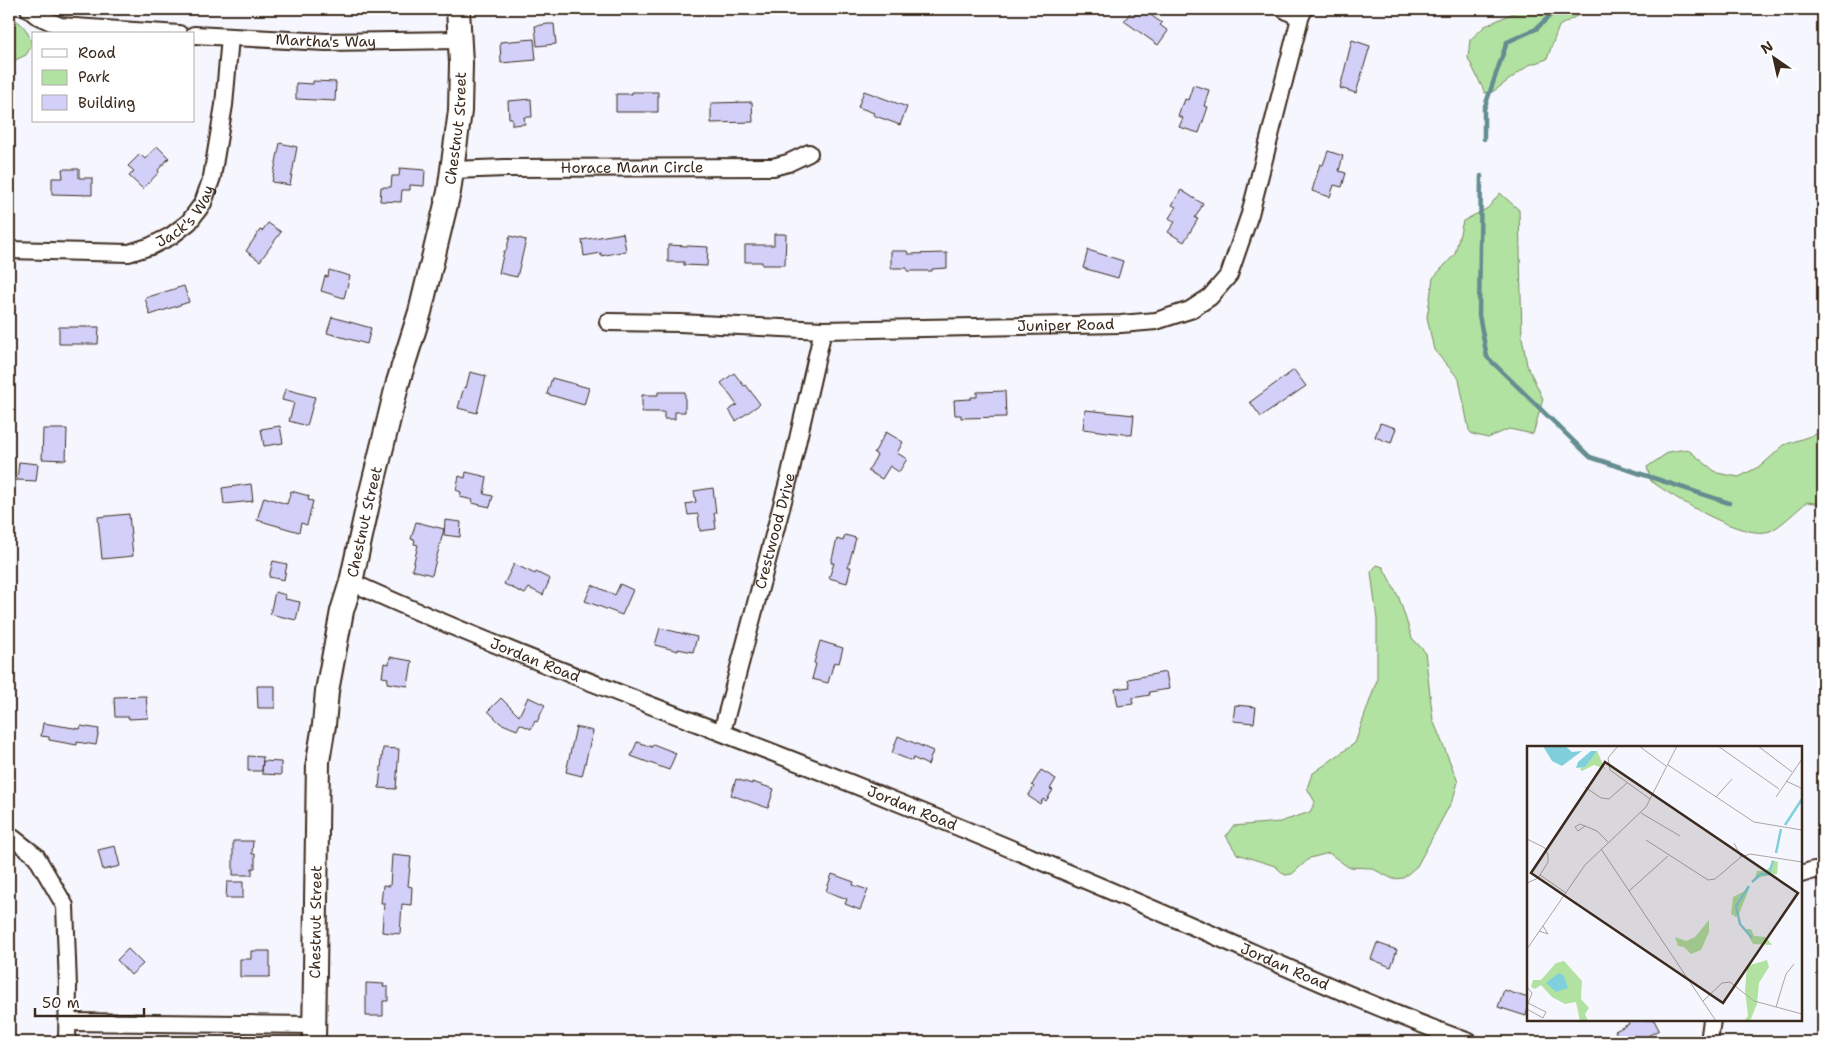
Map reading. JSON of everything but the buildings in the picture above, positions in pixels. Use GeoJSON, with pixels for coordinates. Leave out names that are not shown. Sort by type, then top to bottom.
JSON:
{"type":"FeatureCollection","features":[{"type":"Feature","properties":{"kind":"main road","name":"Chestnut Street"},"geometry":{"type":"LineString","coordinates":[[314,1034],[318,761],[327,691],[342,611],[351,582],[398,382],[420,312],[453,170],[460,111],[458,9]]}},
{"type":"Feature","properties":{"kind":"street"},"geometry":{"type":"LineString","coordinates":[[30,9],[36,15],[60,26],[150,32]]}},
{"type":"Feature","properties":{"kind":"street"},"geometry":{"type":"LineString","coordinates":[[1284,9],[1302,13]]}},
{"type":"Feature","properties":{"kind":"street","name":"Juniper Road"},"geometry":{"type":"LineString","coordinates":[[608,322],[680,323],[823,330],[1120,324],[1156,322],[1190,310],[1210,297],[1229,275],[1252,206],[1302,13]]}},
{"type":"Feature","properties":{"kind":"street","name":"Martha's Way"},"geometry":{"type":"LineString","coordinates":[[195,35],[326,42],[460,40]]}},
{"type":"Feature","properties":{"kind":"street","name":"Jack's Way"},"geometry":{"type":"LineString","coordinates":[[9,250],[130,253],[151,246],[171,236],[189,222],[203,203],[212,177],[224,105],[230,37]]}},
{"type":"Feature","properties":{"kind":"street","name":"Horace Mann Circle"},"geometry":{"type":"LineString","coordinates":[[453,170],[505,168],[773,167],[788,163],[809,153]]}},
{"type":"Feature","properties":{"kind":"street","name":"Crestwood Drive"},"geometry":{"type":"LineString","coordinates":[[722,732],[786,488],[823,330]]}},
{"type":"Feature","properties":{"kind":"street","name":"Jordan Road"},"geometry":{"type":"LineString","coordinates":[[351,582],[426,616],[630,698],[722,732],[893,800],[1151,908],[1355,997],[1470,1042]]}},
{"type":"Feature","properties":{"kind":"street"},"geometry":{"type":"LineString","coordinates":[[9,835],[36,856],[65,906],[67,928],[68,1042]]}},
{"type":"Feature","properties":{"kind":"street"},"geometry":{"type":"LineString","coordinates":[[1802,874],[1814,870],[1823,871]]}},
{"type":"Feature","properties":{"kind":"street"},"geometry":{"type":"LineString","coordinates":[[1709,1042],[1712,1021]]}},
{"type":"Feature","properties":{"kind":"street"},"geometry":{"type":"LineString","coordinates":[[68,1022],[314,1034]]}},
{"type":"Feature","properties":{"kind":"green space"},"geometry":{"type":"Polygon","coordinates":[[[1522,9],[1585,9],[1582,13],[1559,26],[1547,59],[1529,65],[1494,91],[1485,93],[1468,58],[1470,40],[1485,26],[1522,9]]]}},
{"type":"Feature","properties":{"kind":"green space"},"geometry":{"type":"Polygon","coordinates":[[[9,16],[18,21],[24,28],[29,35],[32,45],[26,55],[9,63],[9,16]]]}},
{"type":"Feature","properties":{"kind":"green space"},"geometry":{"type":"Polygon","coordinates":[[[1500,193],[1519,210],[1522,337],[1527,365],[1543,399],[1533,434],[1509,429],[1488,438],[1472,434],[1469,430],[1459,379],[1434,350],[1427,317],[1433,278],[1455,254],[1463,221],[1488,208],[1500,193]]]}},
{"type":"Feature","properties":{"kind":"green space"},"geometry":{"type":"Polygon","coordinates":[[[1819,433],[1823,434],[1823,504],[1807,502],[1770,531],[1744,530],[1709,516],[1651,481],[1647,467],[1669,452],[1687,449],[1717,473],[1739,477],[1762,465],[1784,445],[1819,433]]]}},
{"type":"Feature","properties":{"kind":"green space"},"geometry":{"type":"Polygon","coordinates":[[[1377,565],[1383,567],[1399,598],[1412,638],[1425,652],[1433,720],[1458,782],[1453,799],[1417,866],[1403,878],[1393,879],[1371,868],[1348,867],[1329,853],[1310,858],[1292,874],[1285,875],[1275,866],[1237,854],[1226,836],[1233,826],[1280,822],[1310,812],[1315,802],[1307,788],[1312,774],[1355,743],[1377,680],[1377,620],[1371,572],[1377,565]]]}},
{"type":"Feature","properties":{"kind":"waterway"},"geometry":{"type":"LineString","coordinates":[[1484,139],[1484,109],[1507,42],[1536,29],[1557,9]]}},
{"type":"Feature","properties":{"kind":"waterway"},"geometry":{"type":"LineString","coordinates":[[1481,176],[1479,315],[1487,357],[1590,457],[1729,503]]}}]}
